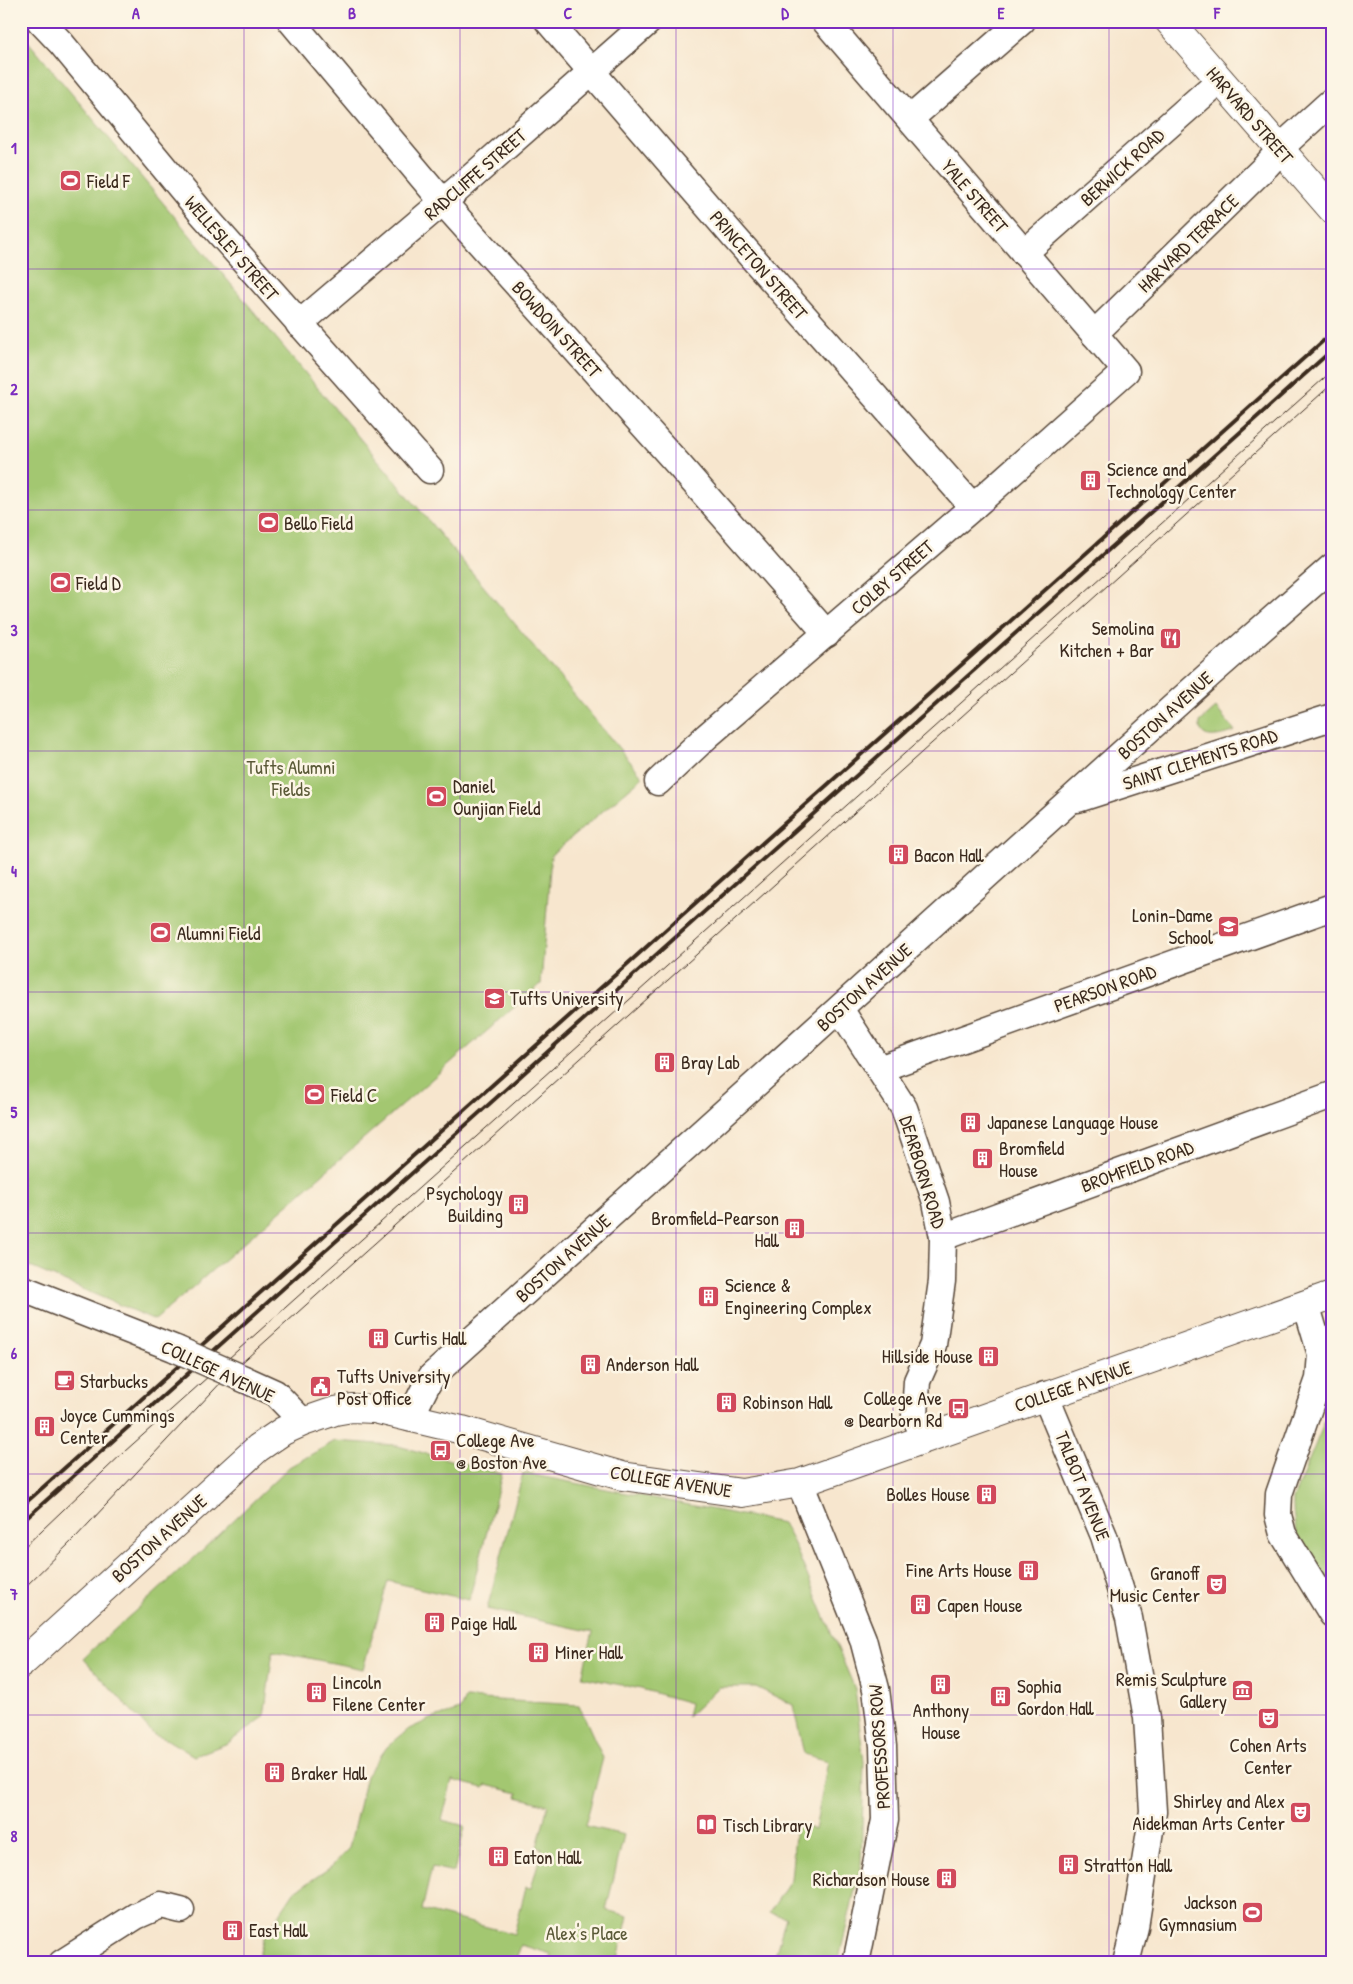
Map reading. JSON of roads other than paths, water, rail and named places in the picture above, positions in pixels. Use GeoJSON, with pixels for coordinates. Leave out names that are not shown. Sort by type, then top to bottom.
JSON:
{"type":"FeatureCollection","features":[{"type":"Feature","properties":{"kind":"main road","name":"HARVARD STREET"},"geometry":{"type":"LineString","coordinates":[[1169,21],[1332,209]]}},
{"type":"Feature","properties":{"kind":"main road","name":"COLLEGE AVENUE"},"geometry":{"type":"LineString","coordinates":[[303,1422],[335,1411],[352,1408],[382,1410],[470,1432],[622,1476],[742,1492],[800,1483],[1332,1295]]}},
{"type":"Feature","properties":{"kind":"main road","name":"BOSTON AVENUE"},"geometry":{"type":"LineString","coordinates":[[21,1664],[258,1448],[283,1431],[303,1422]]}},
{"type":"Feature","properties":{"kind":"street","name":"WELLESLEY STREET"},"geometry":{"type":"LineString","coordinates":[[40,21],[67,50],[200,211],[430,470]]}},
{"type":"Feature","properties":{"kind":"street","name":"BOWDOIN STREET"},"geometry":{"type":"LineString","coordinates":[[291,21],[443,202],[678,464],[827,634]]}},
{"type":"Feature","properties":{"kind":"street","name":"PRINCETON STREET"},"geometry":{"type":"LineString","coordinates":[[548,21],[735,238],[973,507]]}},
{"type":"Feature","properties":{"kind":"street","name":"RADCLIFFE STREET"},"geometry":{"type":"LineString","coordinates":[[299,324],[443,202],[648,21]]}},
{"type":"Feature","properties":{"kind":"street","name":"YALE STREET"},"geometry":{"type":"LineString","coordinates":[[825,21],[1126,371]]}},
{"type":"Feature","properties":{"kind":"street"},"geometry":{"type":"LineString","coordinates":[[910,119],[1022,21]]}},
{"type":"Feature","properties":{"kind":"street","name":"BERWICK ROAD"},"geometry":{"type":"LineString","coordinates":[[1024,253],[1220,80]]}},
{"type":"Feature","properties":{"kind":"street","name":"HARVARD TERRACE"},"geometry":{"type":"LineString","coordinates":[[1094,334],[1266,166],[1279,150],[1332,101]]}},
{"type":"Feature","properties":{"kind":"street","name":"COLBY STREET"},"geometry":{"type":"LineString","coordinates":[[658,782],[707,736],[973,507],[1126,371]]}},
{"type":"Feature","properties":{"kind":"street","name":"BOSTON AVENUE"},"geometry":{"type":"LineString","coordinates":[[410,1418],[432,1376],[1332,566]]}},
{"type":"Feature","properties":{"kind":"street","name":"SAINT CLEMENTS ROAD"},"geometry":{"type":"LineString","coordinates":[[1069,802],[1332,717]]}},
{"type":"Feature","properties":{"kind":"street","name":"PEARSON ROAD"},"geometry":{"type":"LineString","coordinates":[[879,1069],[1332,907]]}},
{"type":"Feature","properties":{"kind":"street","name":"DEARBORN ROAD"},"geometry":{"type":"LineString","coordinates":[[840,1009],[904,1108],[936,1202],[943,1237],[942,1281],[933,1345],[917,1381],[915,1415],[924,1439]]}},
{"type":"Feature","properties":{"kind":"street","name":"BROMFIELD ROAD"},"geometry":{"type":"LineString","coordinates":[[943,1237],[1332,1095]]}},
{"type":"Feature","properties":{"kind":"street","name":"COLLEGE AVENUE"},"geometry":{"type":"LineString","coordinates":[[21,1288],[176,1349],[274,1393],[303,1422]]}},
{"type":"Feature","properties":{"kind":"street"},"geometry":{"type":"LineString","coordinates":[[1306,1304],[1320,1354],[1318,1379],[1279,1494],[1278,1515],[1283,1534],[1332,1614]]}},
{"type":"Feature","properties":{"kind":"street","name":"TALBOT AVENUE"},"geometry":{"type":"LineString","coordinates":[[1045,1395],[1104,1536],[1129,1618],[1147,1718],[1153,1811],[1135,1927],[1126,1963]]}},
{"type":"Feature","properties":{"kind":"street","name":"PROFESSORS ROW"},"geometry":{"type":"LineString","coordinates":[[800,1483],[863,1639],[874,1674],[878,1698],[883,1746],[885,1820],[856,1963]]}},
{"type":"Feature","properties":{"kind":"street"},"geometry":{"type":"LineString","coordinates":[[62,1963],[136,1916],[161,1905],[181,1910]]}},
{"type":"Feature","properties":{"kind":"tram line"},"geometry":{"type":"LineString","coordinates":[[21,1550],[124,1452],[1332,371]]}},
{"type":"Feature","properties":{"kind":"tram line"},"geometry":{"type":"LineString","coordinates":[[21,1591],[75,1538],[228,1375],[1332,384]]}},
{"type":"Feature","properties":{"kind":"railway"},"geometry":{"type":"LineString","coordinates":[[21,1507],[1332,333]]}},
{"type":"Feature","properties":{"kind":"railway"},"geometry":{"type":"LineString","coordinates":[[21,1523],[1332,350]]}},
{"type":"Feature","properties":{"kind":"place","name":"Field F"},"geometry":{"type":"Point","coordinates":[71,181]}},
{"type":"Feature","properties":{"kind":"place","name":"Science and Technology Center"},"geometry":{"type":"Point","coordinates":[1091,480]}},
{"type":"Feature","properties":{"kind":"place","name":"Bello Field"},"geometry":{"type":"Point","coordinates":[268,523]}},
{"type":"Feature","properties":{"kind":"place","name":"Field D"},"geometry":{"type":"Point","coordinates":[60,583]}},
{"type":"Feature","properties":{"kind":"place","name":"Semolina Kitchen + Bar"},"geometry":{"type":"Point","coordinates":[1170,639]}},
{"type":"Feature","properties":{"kind":"place","name":"Daniel Ounjian Field"},"geometry":{"type":"Point","coordinates":[437,797]}},
{"type":"Feature","properties":{"kind":"place","name":"Bacon Hall"},"geometry":{"type":"Point","coordinates":[898,855]}},
{"type":"Feature","properties":{"kind":"place","name":"Lonin-Dame School"},"geometry":{"type":"Point","coordinates":[1229,926]}},
{"type":"Feature","properties":{"kind":"place","name":"Alumni Field"},"geometry":{"type":"Point","coordinates":[161,933]}},
{"type":"Feature","properties":{"kind":"place","name":"Tufts University"},"geometry":{"type":"Point","coordinates":[494,998]}},
{"type":"Feature","properties":{"kind":"place","name":"Bray Lab"},"geometry":{"type":"Point","coordinates":[665,1062]}},
{"type":"Feature","properties":{"kind":"place","name":"Field C"},"geometry":{"type":"Point","coordinates":[315,1095]}},
{"type":"Feature","properties":{"kind":"place","name":"Japanese Language House"},"geometry":{"type":"Point","coordinates":[971,1122]}},
{"type":"Feature","properties":{"kind":"place","name":"Bromfield House"},"geometry":{"type":"Point","coordinates":[983,1159]}},
{"type":"Feature","properties":{"kind":"place","name":"Psychology Building"},"geometry":{"type":"Point","coordinates":[519,1204]}},
{"type":"Feature","properties":{"kind":"place","name":"Bromfield-Pearson Hall"},"geometry":{"type":"Point","coordinates":[795,1229]}},
{"type":"Feature","properties":{"kind":"place","name":"Science & Engineering Complex"},"geometry":{"type":"Point","coordinates":[709,1296]}},
{"type":"Feature","properties":{"kind":"place","name":"Curtis Hall"},"geometry":{"type":"Point","coordinates":[378,1338]}},
{"type":"Feature","properties":{"kind":"place","name":"Hillside House"},"geometry":{"type":"Point","coordinates":[989,1356]}},
{"type":"Feature","properties":{"kind":"place","name":"Anderson Hall"},"geometry":{"type":"Point","coordinates":[590,1364]}},
{"type":"Feature","properties":{"kind":"place","name":"Starbucks"},"geometry":{"type":"Point","coordinates":[64,1381]}},
{"type":"Feature","properties":{"kind":"place","name":"Tufts University Post Office"},"geometry":{"type":"Point","coordinates":[321,1387]}},
{"type":"Feature","properties":{"kind":"place","name":"Robinson Hall"},"geometry":{"type":"Point","coordinates":[727,1402]}},
{"type":"Feature","properties":{"kind":"place","name":"College Ave @ Dearborn Rd"},"geometry":{"type":"Point","coordinates":[958,1409]}},
{"type":"Feature","properties":{"kind":"place","name":"Joyce Cummings Center"},"geometry":{"type":"Point","coordinates":[44,1426]}},
{"type":"Feature","properties":{"kind":"place","name":"College Ave @ Boston Ave"},"geometry":{"type":"Point","coordinates":[440,1451]}},
{"type":"Feature","properties":{"kind":"place","name":"Bolles House"},"geometry":{"type":"Point","coordinates":[986,1494]}},
{"type":"Feature","properties":{"kind":"place","name":"Fine Arts House"},"geometry":{"type":"Point","coordinates":[1028,1570]}},
{"type":"Feature","properties":{"kind":"place","name":"Granoff Music Center"},"geometry":{"type":"Point","coordinates":[1216,1584]}},
{"type":"Feature","properties":{"kind":"place","name":"Capen House"},"geometry":{"type":"Point","coordinates":[921,1605]}},
{"type":"Feature","properties":{"kind":"place","name":"Paige Hall"},"geometry":{"type":"Point","coordinates":[435,1623]}},
{"type":"Feature","properties":{"kind":"place","name":"Miner Hall"},"geometry":{"type":"Point","coordinates":[539,1652]}},
{"type":"Feature","properties":{"kind":"place","name":"Anthony House"},"geometry":{"type":"Point","coordinates":[941,1684]}},
{"type":"Feature","properties":{"kind":"place","name":"Remis Sculpture Gallery"},"geometry":{"type":"Point","coordinates":[1243,1690]}},
{"type":"Feature","properties":{"kind":"place","name":"Lincoln Filene Center"},"geometry":{"type":"Point","coordinates":[317,1693]}},
{"type":"Feature","properties":{"kind":"place","name":"Sophia Gordon Hall"},"geometry":{"type":"Point","coordinates":[1001,1697]}},
{"type":"Feature","properties":{"kind":"place","name":"Cohen Arts Center"},"geometry":{"type":"Point","coordinates":[1268,1719]}},
{"type":"Feature","properties":{"kind":"place","name":"Braker Hall"},"geometry":{"type":"Point","coordinates":[275,1773]}},
{"type":"Feature","properties":{"kind":"place","name":"Shirley and Alex Aidekman Arts Center"},"geometry":{"type":"Point","coordinates":[1301,1812]}},
{"type":"Feature","properties":{"kind":"place","name":"Tisch Library"},"geometry":{"type":"Point","coordinates":[707,1825]}},
{"type":"Feature","properties":{"kind":"place","name":"Eaton Hall"},"geometry":{"type":"Point","coordinates":[498,1857]}},
{"type":"Feature","properties":{"kind":"place","name":"Stratton Hall"},"geometry":{"type":"Point","coordinates":[1068,1865]}},
{"type":"Feature","properties":{"kind":"place","name":"Richardson House"},"geometry":{"type":"Point","coordinates":[946,1879]}},
{"type":"Feature","properties":{"kind":"place","name":"Jackson Gymnasium"},"geometry":{"type":"Point","coordinates":[1253,1913]}},
{"type":"Feature","properties":{"kind":"place","name":"East Hall"},"geometry":{"type":"Point","coordinates":[233,1930]}},
{"type":"Feature","properties":{"kind":"park label","name":"Tufts Alumni Fields"},"geometry":{"type":"Point","coordinates":[291,778]}},
{"type":"Feature","properties":{"kind":"park label","name":"Alex's Place"},"geometry":{"type":"Point","coordinates":[587,1933]}}]}
